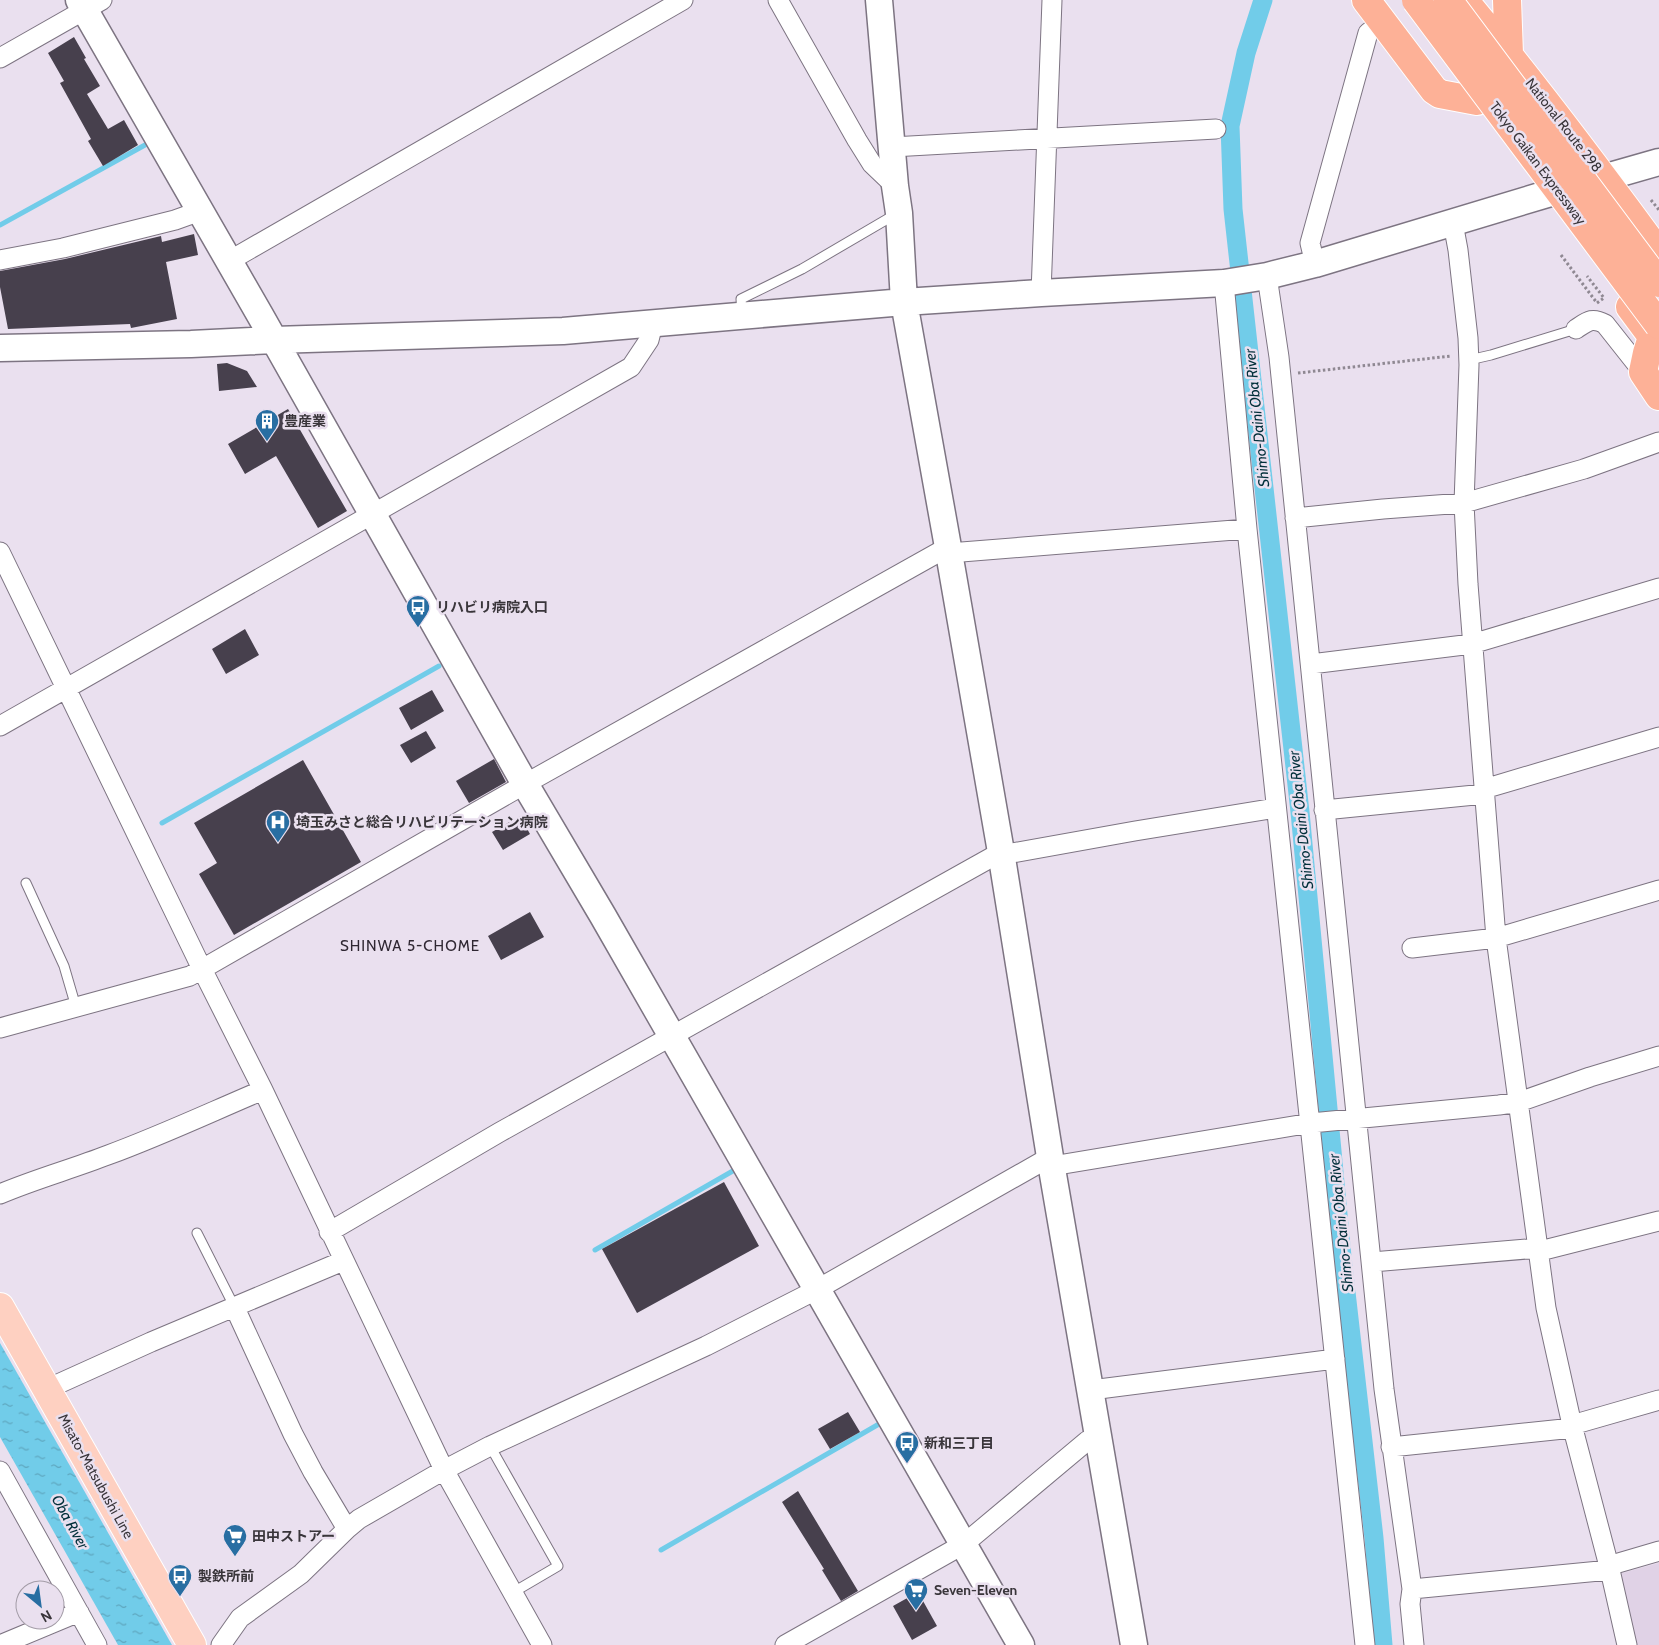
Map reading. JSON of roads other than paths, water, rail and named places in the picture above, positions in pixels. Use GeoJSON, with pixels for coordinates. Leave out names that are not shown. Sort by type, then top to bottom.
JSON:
{"type":"FeatureCollection","features":[{"type":"Feature","properties":{"kind":"highway"},"geometry":{"type":"LineString","coordinates":[[1366,0],[1434,90],[1440,94],[1477,101]]}},
{"type":"Feature","properties":{"kind":"highway"},"geometry":{"type":"LineString","coordinates":[[1400,0],[1657,336],[1646,353],[1642,372],[1659,396]]}},
{"type":"Feature","properties":{"kind":"highway","name":"Tokyo Gaikan Expressway"},"geometry":{"type":"LineString","coordinates":[[1416,0],[1657,336]]}},
{"type":"Feature","properties":{"kind":"highway","name":"Tokyo Gaikan Expressway"},"geometry":{"type":"LineString","coordinates":[[1448,0],[1659,283]]}},
{"type":"Feature","properties":{"kind":"highway","name":"National Route 298"},"geometry":{"type":"LineString","coordinates":[[1464,0],[1509,54],[1659,253]]}},
{"type":"Feature","properties":{"kind":"highway"},"geometry":{"type":"LineString","coordinates":[[1507,0],[1509,54]]}},
{"type":"Feature","properties":{"kind":"main road","name":"Misato-Matsubushi Line"},"geometry":{"type":"LineString","coordinates":[[0,1307],[192,1645]]}},
{"type":"Feature","properties":{"kind":"street"},"geometry":{"type":"LineString","coordinates":[[229,261],[683,0]]}},
{"type":"Feature","properties":{"kind":"street"},"geometry":{"type":"LineString","coordinates":[[778,0],[872,164],[895,186]]}},
{"type":"Feature","properties":{"kind":"street"},"geometry":{"type":"LineString","coordinates":[[879,0],[899,213],[904,302],[1001,853],[1051,1162],[1134,1645]]}},
{"type":"Feature","properties":{"kind":"street"},"geometry":{"type":"LineString","coordinates":[[1041,293],[1052,0]]}},
{"type":"Feature","properties":{"kind":"street"},"geometry":{"type":"LineString","coordinates":[[0,58],[88,3],[200,211],[525,784],[603,916],[1021,1645]]}},
{"type":"Feature","properties":{"kind":"street"},"geometry":{"type":"LineString","coordinates":[[1315,264],[1310,243],[1368,33],[1382,22]]}},
{"type":"Feature","properties":{"kind":"street"},"geometry":{"type":"LineString","coordinates":[[892,147],[1216,129]]}},
{"type":"Feature","properties":{"kind":"street"},"geometry":{"type":"LineString","coordinates":[[0,348],[191,344],[563,331],[904,302],[1224,283],[1267,276],[1315,264],[1659,162]]}},
{"type":"Feature","properties":{"kind":"street"},"geometry":{"type":"LineString","coordinates":[[0,260],[63,248],[175,220],[200,211]]}},
{"type":"Feature","properties":{"kind":"street"},"geometry":{"type":"LineString","coordinates":[[1453,222],[1458,250],[1469,357],[1464,503],[1472,644],[1496,938],[1540,1249],[1546,1308],[1573,1427],[1627,1645]]}},
{"type":"Feature","properties":{"kind":"street"},"geometry":{"type":"LineString","coordinates":[[1267,276],[1279,357],[1384,1389],[1412,1589],[1410,1604],[1414,1645]]}},
{"type":"Feature","properties":{"kind":"street"},"geometry":{"type":"LineString","coordinates":[[1224,283],[1247,529],[1365,1645]]}},
{"type":"Feature","properties":{"kind":"street"},"geometry":{"type":"LineString","coordinates":[[1576,329],[1590,320],[1597,320],[1605,324],[1642,372]]}},
{"type":"Feature","properties":{"kind":"street"},"geometry":{"type":"LineString","coordinates":[[0,726],[631,367],[648,340],[653,324]]}},
{"type":"Feature","properties":{"kind":"street"},"geometry":{"type":"LineString","coordinates":[[1295,518],[1383,508],[1464,503],[1584,469],[1659,442]]}},
{"type":"Feature","properties":{"kind":"street"},"geometry":{"type":"LineString","coordinates":[[0,1028],[190,976],[525,784],[949,550],[1247,529]]}},
{"type":"Feature","properties":{"kind":"street"},"geometry":{"type":"LineString","coordinates":[[0,552],[262,1090],[444,1470],[542,1645]]}},
{"type":"Feature","properties":{"kind":"street"},"geometry":{"type":"LineString","coordinates":[[1310,664],[1472,644],[1659,588]]}},
{"type":"Feature","properties":{"kind":"street"},"geometry":{"type":"LineString","coordinates":[[1324,810],[1485,792],[1659,737]]}},
{"type":"Feature","properties":{"kind":"street"},"geometry":{"type":"LineString","coordinates":[[329,1232],[500,1132],[1001,853],[1276,808]]}},
{"type":"Feature","properties":{"kind":"street"},"geometry":{"type":"LineString","coordinates":[[1412,948],[1496,938],[1659,890]]}},
{"type":"Feature","properties":{"kind":"street"},"geometry":{"type":"LineString","coordinates":[[221,1645],[240,1618],[301,1574],[359,1519],[490,1446],[706,1346],[816,1290],[1051,1162],[1311,1123],[1519,1102],[1590,1076],[1659,1056]]}},
{"type":"Feature","properties":{"kind":"street"},"geometry":{"type":"LineString","coordinates":[[0,1194],[124,1149],[262,1090]]}},
{"type":"Feature","properties":{"kind":"street"},"geometry":{"type":"LineString","coordinates":[[1372,1262],[1540,1249],[1659,1221]]}},
{"type":"Feature","properties":{"kind":"street"},"geometry":{"type":"LineString","coordinates":[[48,1389],[152,1342],[343,1261]]}},
{"type":"Feature","properties":{"kind":"street"},"geometry":{"type":"LineString","coordinates":[[235,1308],[297,1441],[347,1529]]}},
{"type":"Feature","properties":{"kind":"street"},"geometry":{"type":"LineString","coordinates":[[1091,1390],[1335,1359]]}},
{"type":"Feature","properties":{"kind":"street"},"geometry":{"type":"LineString","coordinates":[[1391,1447],[1573,1427],[1659,1400]]}},
{"type":"Feature","properties":{"kind":"street"},"geometry":{"type":"LineString","coordinates":[[785,1645],[964,1544],[1087,1441],[1098,1436]]}},
{"type":"Feature","properties":{"kind":"street"},"geometry":{"type":"LineString","coordinates":[[0,1471],[97,1645]]}},
{"type":"Feature","properties":{"kind":"street"},"geometry":{"type":"LineString","coordinates":[[1412,1589],[1609,1568],[1659,1551]]}},
{"type":"Feature","properties":{"kind":"street"},"geometry":{"type":"LineString","coordinates":[[0,1645],[79,1612]]}},
{"type":"Feature","properties":{"kind":"lane"},"geometry":{"type":"LineString","coordinates":[[742,316],[741,299],[802,269],[899,213]]}},
{"type":"Feature","properties":{"kind":"lane"},"geometry":{"type":"LineString","coordinates":[[1469,357],[1491,355],[1576,329]]}},
{"type":"Feature","properties":{"kind":"lane"},"geometry":{"type":"LineString","coordinates":[[26,883],[64,966],[76,1007]]}},
{"type":"Feature","properties":{"kind":"lane"},"geometry":{"type":"LineString","coordinates":[[197,1233],[235,1308]]}},
{"type":"Feature","properties":{"kind":"lane"},"geometry":{"type":"LineString","coordinates":[[490,1446],[558,1566],[512,1593]]}},
{"type":"Feature","properties":{"kind":"water","name":"Oba River"},"geometry":{"type":"Polygon","coordinates":[[[0,1343],[172,1645],[118,1645],[0,1437],[0,1343]]]}},
{"type":"Feature","properties":{"kind":"waterway","name":"Shimo-Daini Oba River"},"geometry":{"type":"LineString","coordinates":[[1263,0],[1246,53],[1230,126],[1233,209],[1300,812],[1342,1257],[1374,1538],[1383,1645]]}},
{"type":"Feature","properties":{"kind":"waterway"},"geometry":{"type":"LineString","coordinates":[[0,225],[145,145]]}},
{"type":"Feature","properties":{"kind":"waterway"},"geometry":{"type":"LineString","coordinates":[[162,823],[439,666]]}},
{"type":"Feature","properties":{"kind":"waterway"},"geometry":{"type":"LineString","coordinates":[[595,1250],[738,1168]]}},
{"type":"Feature","properties":{"kind":"waterway"},"geometry":{"type":"LineString","coordinates":[[661,1550],[879,1424]]}},
{"type":"Feature","properties":{"kind":"place","name":"豊産業"},"geometry":{"type":"Point","coordinates":[267,442]}},
{"type":"Feature","properties":{"kind":"place","name":"リハビリ病院入口"},"geometry":{"type":"Point","coordinates":[418,628]}},
{"type":"Feature","properties":{"kind":"place","name":"埼玉みさと総合リハビリテーション病院"},"geometry":{"type":"Point","coordinates":[278,843]}},
{"type":"Feature","properties":{"kind":"place","name":"新和三丁目"},"geometry":{"type":"Point","coordinates":[907,1464]}},
{"type":"Feature","properties":{"kind":"place","name":"田中ストアー"},"geometry":{"type":"Point","coordinates":[235,1557]}},
{"type":"Feature","properties":{"kind":"place","name":"製鉄所前"},"geometry":{"type":"Point","coordinates":[180,1597]}},
{"type":"Feature","properties":{"kind":"place","name":"Seven-Eleven"},"geometry":{"type":"Point","coordinates":[916,1611]}},
{"type":"Feature","properties":{"kind":"district","name":"SHINWA 5-CHOME"},"geometry":{"type":"Point","coordinates":[410,946]}}]}
